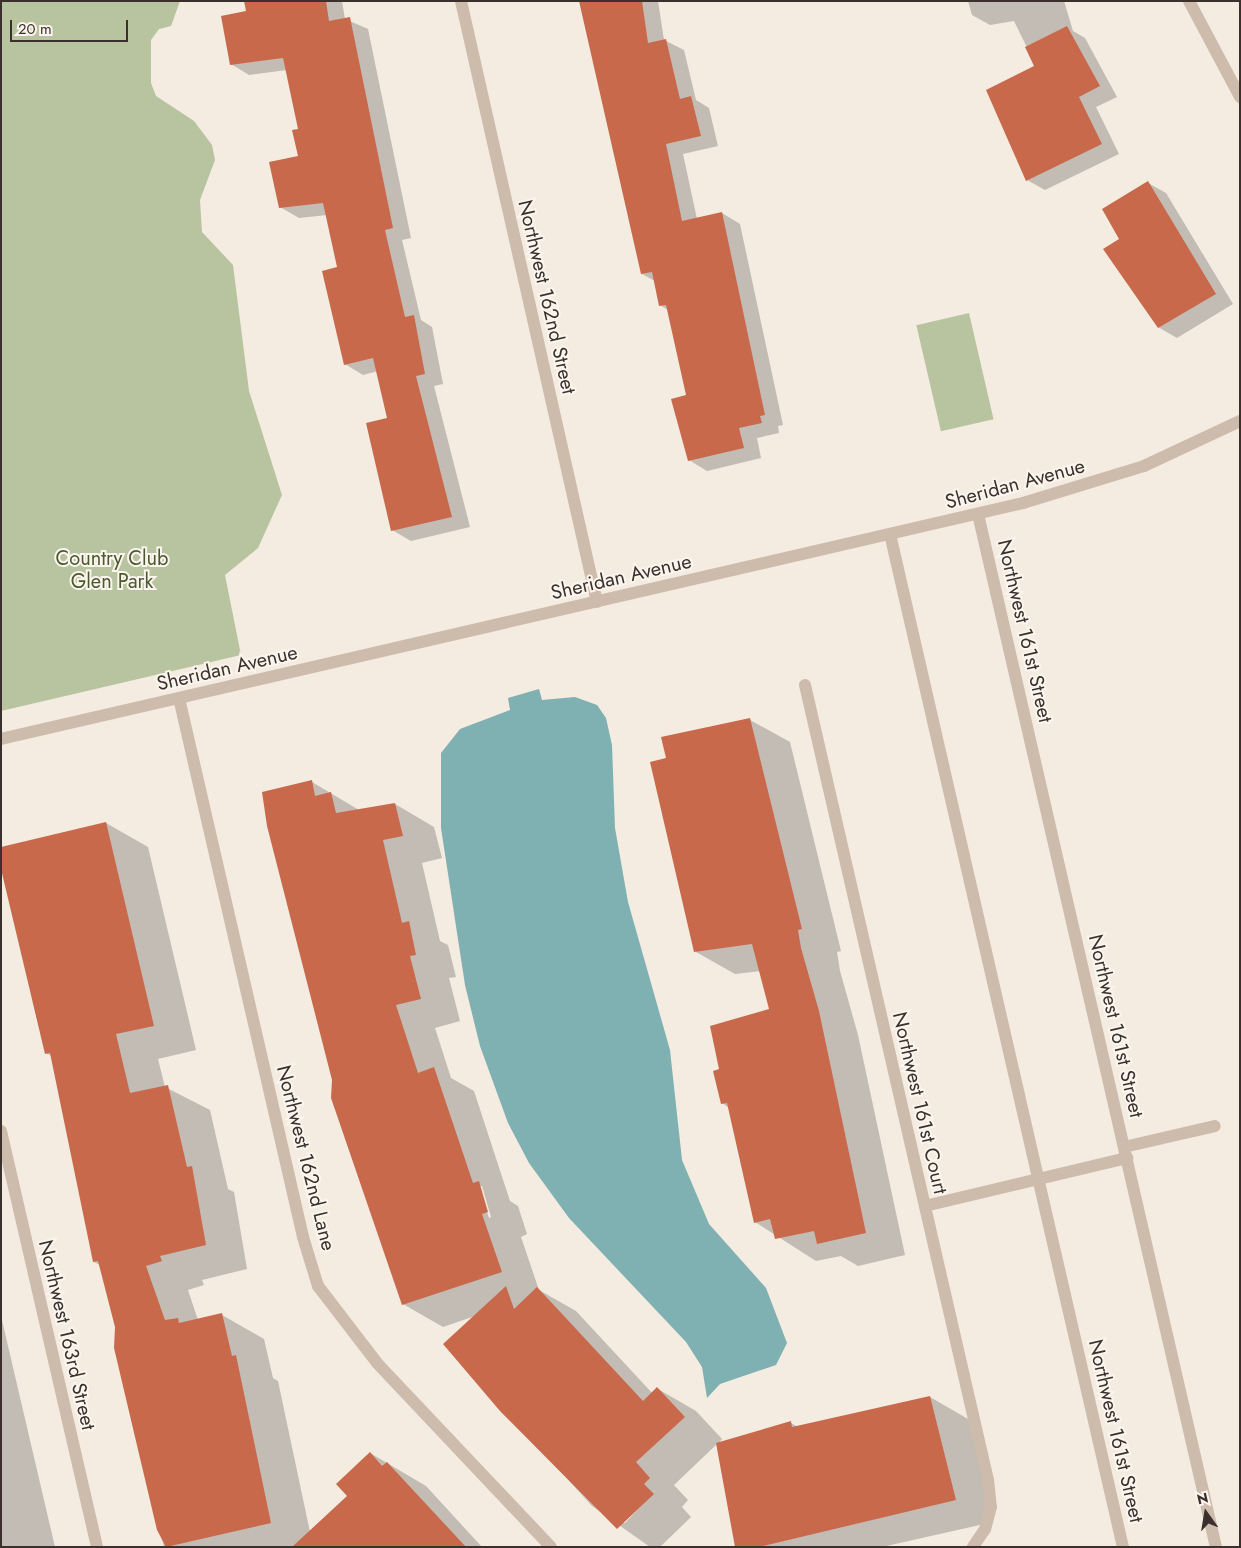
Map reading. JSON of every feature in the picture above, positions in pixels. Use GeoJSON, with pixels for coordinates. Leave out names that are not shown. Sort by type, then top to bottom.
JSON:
{"type":"FeatureCollection","features":[{"type":"Feature","properties":{"kind":"street","name":"Northwest 162nd Street"},"geometry":{"type":"LineString","coordinates":[[461,1],[597,602]]}},
{"type":"Feature","properties":{"kind":"street"},"geometry":{"type":"LineString","coordinates":[[1189,1],[1240,97]]}},
{"type":"Feature","properties":{"kind":"street","name":"Sheridan Avenue"},"geometry":{"type":"LineString","coordinates":[[1,739],[978,514],[1070,491],[1144,466],[1240,421]]}},
{"type":"Feature","properties":{"kind":"street","name":"Northwest 161st Street"},"geometry":{"type":"LineString","coordinates":[[978,514],[1216,1547]]}},
{"type":"Feature","properties":{"kind":"street","name":"Northwest 161st Street"},"geometry":{"type":"LineString","coordinates":[[890,534],[1123,1547]]}},
{"type":"Feature","properties":{"kind":"street","name":"Northwest 161st Court"},"geometry":{"type":"LineString","coordinates":[[805,685],[988,1480],[991,1507],[985,1529],[973,1547]]}},
{"type":"Feature","properties":{"kind":"street","name":"Northwest 162nd Lane"},"geometry":{"type":"LineString","coordinates":[[179,698],[303,1237],[318,1286],[345,1326],[385,1372],[550,1547]]}},
{"type":"Feature","properties":{"kind":"street"},"geometry":{"type":"LineString","coordinates":[[924,1206],[1038,1179],[1215,1126]]}},
{"type":"Feature","properties":{"kind":"street","name":"Northwest 163rd Street"},"geometry":{"type":"LineString","coordinates":[[1,1131],[97,1547]]}},
{"type":"Feature","properties":{"kind":"green space","name":"Country Club Glen Park"},"geometry":{"type":"Polygon","coordinates":[[[1,1],[180,1],[171,26],[159,29],[151,40],[151,83],[156,96],[194,121],[212,145],[215,160],[200,200],[202,232],[233,265],[249,391],[282,495],[258,548],[225,575],[241,655],[1,711],[1,1]]]}},
{"type":"Feature","properties":{"kind":"green space"},"geometry":{"type":"Polygon","coordinates":[[[969,313],[994,419],[941,431],[916,325],[969,313]]]}},
{"type":"Feature","properties":{"kind":"water"},"geometry":{"type":"Polygon","coordinates":[[[539,689],[542,700],[575,697],[597,705],[606,718],[612,745],[615,828],[628,902],[670,1050],[682,1160],[709,1224],[766,1288],[787,1343],[776,1365],[720,1384],[707,1398],[702,1367],[686,1342],[569,1218],[529,1163],[508,1123],[480,1046],[465,985],[441,828],[441,753],[460,729],[510,710],[508,698],[539,689]]]}},
{"type":"Feature","properties":{"kind":"building"},"geometry":{"type":"Polygon","coordinates":[[[244,1],[326,1],[329,21],[350,17],[393,228],[385,230],[405,317],[414,315],[425,374],[416,376],[452,517],[391,531],[366,423],[387,418],[373,358],[344,365],[322,271],[337,267],[323,203],[279,208],[269,162],[298,156],[292,130],[298,129],[283,58],[230,65],[221,16],[246,11],[244,1]]]}},
{"type":"Feature","properties":{"kind":"building"},"geometry":{"type":"Polygon","coordinates":[[[579,1],[642,1],[648,43],[666,39],[680,99],[691,96],[701,136],[666,144],[682,221],[722,212],[765,415],[760,416],[762,423],[739,428],[744,448],[688,461],[671,399],[686,395],[666,305],[659,306],[652,272],[641,274],[579,1]]]}},
{"type":"Feature","properties":{"kind":"building"},"geometry":{"type":"Polygon","coordinates":[[[1067,26],[1100,86],[1079,97],[1102,144],[1026,181],[986,90],[1034,66],[1025,47],[1067,26]]]}},
{"type":"Feature","properties":{"kind":"building"},"geometry":{"type":"Polygon","coordinates":[[[1148,181],[1216,294],[1158,328],[1103,249],[1119,239],[1102,209],[1148,181]]]}},
{"type":"Feature","properties":{"kind":"building"},"geometry":{"type":"Polygon","coordinates":[[[750,718],[802,929],[798,930],[801,948],[819,1011],[866,1233],[817,1244],[814,1231],[775,1239],[770,1219],[754,1223],[727,1103],[721,1104],[713,1071],[719,1069],[710,1026],[769,1009],[752,944],[694,952],[650,762],[666,758],[661,737],[750,718]]]}},
{"type":"Feature","properties":{"kind":"building"},"geometry":{"type":"Polygon","coordinates":[[[312,780],[315,796],[331,792],[336,813],[395,803],[403,836],[383,840],[402,923],[409,921],[416,955],[410,956],[421,999],[396,1005],[418,1073],[434,1067],[473,1183],[479,1181],[488,1212],[482,1214],[502,1272],[402,1305],[331,1098],[332,1080],[267,826],[262,792],[312,780]]]}},
{"type":"Feature","properties":{"kind":"building"},"geometry":{"type":"Polygon","coordinates":[[[106,822],[154,1026],[116,1034],[130,1093],[168,1085],[187,1167],[192,1166],[206,1245],[160,1256],[162,1261],[146,1266],[165,1320],[178,1318],[179,1323],[222,1313],[232,1356],[236,1355],[271,1523],[166,1547],[157,1530],[114,1348],[115,1327],[98,1261],[93,1262],[50,1053],[45,1054],[1,869],[1,847],[106,822]]]}},
{"type":"Feature","properties":{"kind":"building"},"geometry":{"type":"Polygon","coordinates":[[[506,1286],[514,1309],[537,1287],[643,1401],[657,1387],[685,1417],[636,1462],[650,1478],[644,1484],[654,1494],[617,1529],[500,1411],[443,1344],[506,1286]]]}},
{"type":"Feature","properties":{"kind":"building"},"geometry":{"type":"Polygon","coordinates":[[[930,1396],[956,1500],[759,1547],[735,1547],[716,1443],[791,1421],[792,1427],[930,1396]]]}},
{"type":"Feature","properties":{"kind":"building"},"geometry":{"type":"Polygon","coordinates":[[[370,1452],[382,1466],[387,1462],[466,1547],[292,1547],[347,1496],[336,1484],[370,1452]]]}}]}
